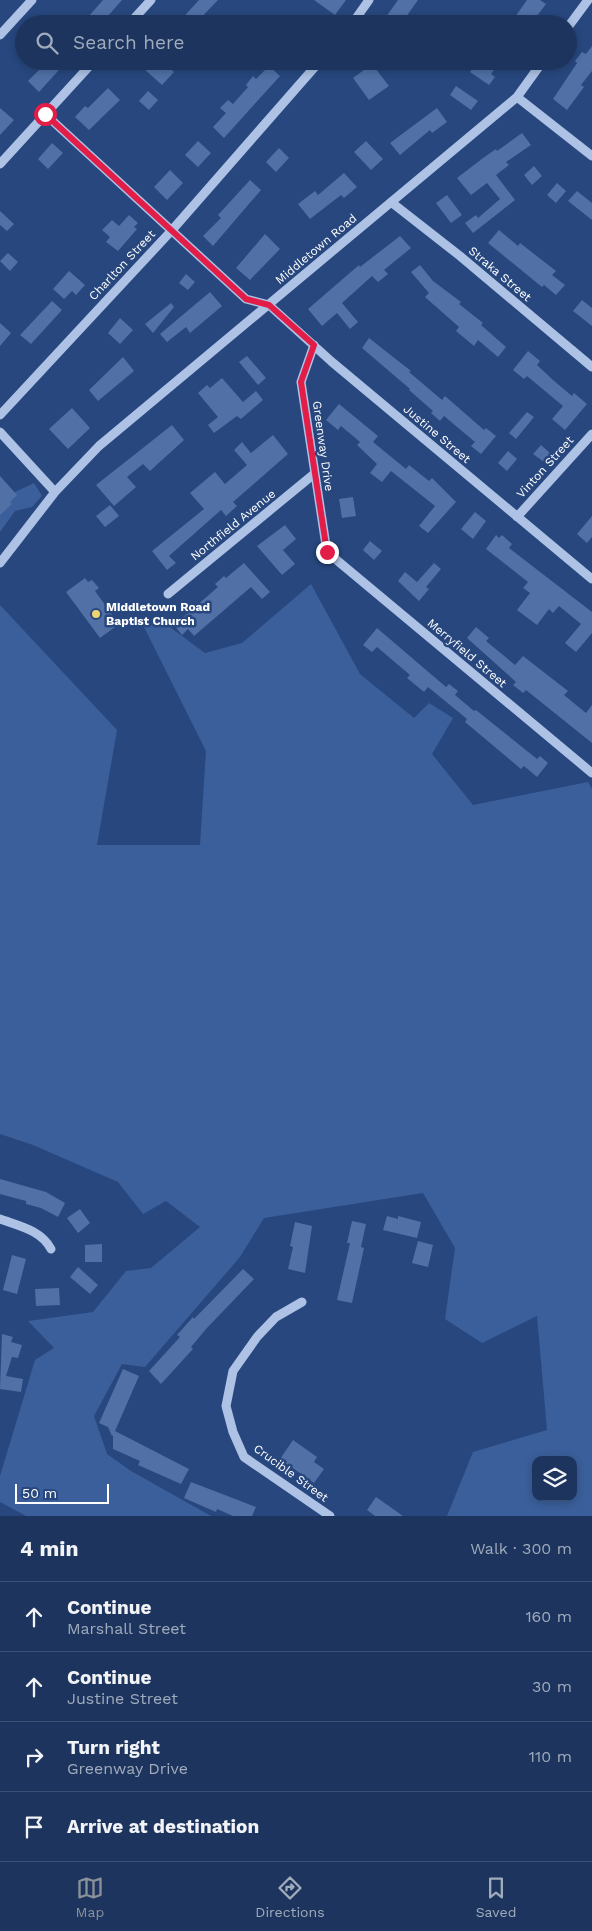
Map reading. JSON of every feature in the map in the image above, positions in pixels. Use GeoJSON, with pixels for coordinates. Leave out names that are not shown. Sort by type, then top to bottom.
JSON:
{"type":"FeatureCollection","features":[{"type":"Feature","properties":{"kind":"street"},"geometry":{"type":"LineString","coordinates":[[18,15],[32,0]]}},
{"type":"Feature","properties":{"kind":"street"},"geometry":{"type":"LineString","coordinates":[[137,15],[150,0]]}},
{"type":"Feature","properties":{"kind":"street"},"geometry":{"type":"LineString","coordinates":[[358,15],[369,0]]}},
{"type":"Feature","properties":{"kind":"street"},"geometry":{"type":"LineString","coordinates":[[576,15],[588,0]]}},
{"type":"Feature","properties":{"kind":"street"},"geometry":{"type":"LineString","coordinates":[[0,35],[15,19]]}},
{"type":"Feature","properties":{"kind":"street"},"geometry":{"type":"LineString","coordinates":[[0,164],[86,70]]}},
{"type":"Feature","properties":{"kind":"street","name":"Charlton Street"},"geometry":{"type":"LineString","coordinates":[[0,416],[173,230],[312,70]]}},
{"type":"Feature","properties":{"kind":"street","name":"Middletown Road"},"geometry":{"type":"LineString","coordinates":[[0,563],[55,492],[99,446],[517,97],[536,70]]}},
{"type":"Feature","properties":{"kind":"street"},"geometry":{"type":"LineString","coordinates":[[517,97],[592,156]]}},
{"type":"Feature","properties":{"kind":"street"},"geometry":{"type":"LineString","coordinates":[[45,114],[246,299],[269,305]]}},
{"type":"Feature","properties":{"kind":"street","name":"Straka Street"},"geometry":{"type":"LineString","coordinates":[[391,202],[460,256],[592,367]]}},
{"type":"Feature","properties":{"kind":"street","name":"Justine Street"},"geometry":{"type":"LineString","coordinates":[[269,305],[592,579]]}},
{"type":"Feature","properties":{"kind":"street","name":"Greenway Drive"},"geometry":{"type":"LineString","coordinates":[[314,345],[301,382],[327,552]]}},
{"type":"Feature","properties":{"kind":"street"},"geometry":{"type":"LineString","coordinates":[[0,432],[55,492]]}},
{"type":"Feature","properties":{"kind":"street","name":"Vinton Street"},"geometry":{"type":"LineString","coordinates":[[518,517],[592,434]]}},
{"type":"Feature","properties":{"kind":"street","name":"Northfield Avenue"},"geometry":{"type":"LineString","coordinates":[[168,594],[314,474]]}},
{"type":"Feature","properties":{"kind":"street","name":"Merryfield Street"},"geometry":{"type":"LineString","coordinates":[[327,552],[592,773]]}},
{"type":"Feature","properties":{"kind":"street"},"geometry":{"type":"LineString","coordinates":[[0,1218],[36,1232],[44,1237],[52,1249]]}},
{"type":"Feature","properties":{"kind":"street","name":"Crucible Street"},"geometry":{"type":"LineString","coordinates":[[302,1302],[276,1316],[257,1337],[233,1371],[226,1406],[233,1432],[244,1457],[330,1516]]}},
{"type":"Feature","properties":{"kind":"shaded area"},"geometry":{"type":"Polygon","coordinates":[[[34,483],[42,496],[32,507],[15,511],[0,532],[0,499],[34,483]]]}},
{"type":"Feature","properties":{"kind":"shaded area"},"geometry":{"type":"Polygon","coordinates":[[[311,584],[360,674],[414,718],[429,703],[453,718],[432,754],[473,805],[588,782],[592,789],[592,1516],[447,1516],[473,1452],[547,1430],[537,1316],[482,1343],[445,1319],[455,1248],[423,1193],[264,1218],[240,1257],[145,1367],[122,1364],[94,1416],[107,1454],[131,1471],[211,1516],[26,1516],[0,1502],[0,1476],[35,1360],[54,1348],[28,1321],[93,1312],[126,1271],[151,1268],[200,1227],[166,1201],[143,1214],[118,1182],[33,1145],[0,1134],[0,605],[117,730],[97,845],[200,845],[206,751],[139,617],[163,622],[205,653],[242,643],[311,584]]]}},
{"type":"Feature","properties":{"kind":"building"},"geometry":{"type":"Polygon","coordinates":[[[103,0],[122,0],[109,15],[90,15],[103,0]]]}},
{"type":"Feature","properties":{"kind":"building"},"geometry":{"type":"Polygon","coordinates":[[[199,0],[218,0],[204,15],[185,15],[199,0]]]}},
{"type":"Feature","properties":{"kind":"building"},"geometry":{"type":"Polygon","coordinates":[[[314,0],[346,0],[335,15],[314,0]]]}},
{"type":"Feature","properties":{"kind":"building"},"geometry":{"type":"Polygon","coordinates":[[[398,0],[418,0],[407,15],[387,15],[398,0]]]}},
{"type":"Feature","properties":{"kind":"building"},"geometry":{"type":"Polygon","coordinates":[[[527,0],[540,0],[546,4],[538,15],[516,15],[527,0]]]}},
{"type":"Feature","properties":{"kind":"building"},"geometry":{"type":"Polygon","coordinates":[[[592,46],[592,71],[581,85],[584,87],[567,110],[553,99],[572,70],[577,70],[577,58],[582,52],[586,54],[592,46]]]}},
{"type":"Feature","properties":{"kind":"building"},"geometry":{"type":"Polygon","coordinates":[[[39,70],[59,70],[39,92],[28,81],[39,70]]]}},
{"type":"Feature","properties":{"kind":"building"},"geometry":{"type":"Polygon","coordinates":[[[145,70],[172,70],[174,72],[162,85],[145,70]]]}},
{"type":"Feature","properties":{"kind":"building"},"geometry":{"type":"Polygon","coordinates":[[[265,70],[273,70],[280,76],[224,138],[213,127],[226,113],[220,108],[228,100],[233,104],[248,87],[246,85],[253,76],[256,79],[265,70]]]}},
{"type":"Feature","properties":{"kind":"building"},"geometry":{"type":"Polygon","coordinates":[[[364,70],[377,70],[389,86],[369,100],[353,78],[364,70]]]}},
{"type":"Feature","properties":{"kind":"building"},"geometry":{"type":"Polygon","coordinates":[[[471,70],[494,70],[491,74],[495,77],[489,85],[470,72],[471,70]]]}},
{"type":"Feature","properties":{"kind":"building"},"geometry":{"type":"Polygon","coordinates":[[[456,86],[478,101],[471,110],[450,95],[456,86]]]}},
{"type":"Feature","properties":{"kind":"building"},"geometry":{"type":"Polygon","coordinates":[[[108,88],[120,100],[89,130],[75,117],[85,106],[88,108],[108,88]]]}},
{"type":"Feature","properties":{"kind":"building"},"geometry":{"type":"Polygon","coordinates":[[[148,91],[158,100],[149,110],[139,101],[148,91]]]}},
{"type":"Feature","properties":{"kind":"building"},"geometry":{"type":"Polygon","coordinates":[[[0,108],[14,120],[0,135],[0,108]]]}},
{"type":"Feature","properties":{"kind":"building"},"geometry":{"type":"Polygon","coordinates":[[[437,108],[447,122],[432,133],[430,130],[400,155],[390,143],[437,108]]]}},
{"type":"Feature","properties":{"kind":"building"},"geometry":{"type":"Polygon","coordinates":[[[522,133],[531,145],[506,162],[509,165],[496,175],[515,200],[473,233],[465,223],[476,215],[478,218],[500,199],[487,183],[471,195],[457,178],[496,149],[497,151],[522,133]]]}},
{"type":"Feature","properties":{"kind":"building"},"geometry":{"type":"Polygon","coordinates":[[[198,141],[211,153],[198,167],[185,155],[198,141]]]}},
{"type":"Feature","properties":{"kind":"building"},"geometry":{"type":"Polygon","coordinates":[[[366,141],[383,159],[371,170],[354,152],[366,141]]]}},
{"type":"Feature","properties":{"kind":"building"},"geometry":{"type":"Polygon","coordinates":[[[52,143],[63,153],[48,169],[38,159],[52,143]]]}},
{"type":"Feature","properties":{"kind":"building"},"geometry":{"type":"Polygon","coordinates":[[[279,148],[289,158],[276,172],[266,162],[279,148]]]}},
{"type":"Feature","properties":{"kind":"building"},"geometry":{"type":"Polygon","coordinates":[[[534,166],[542,176],[532,185],[524,175],[534,166]]]}},
{"type":"Feature","properties":{"kind":"building"},"geometry":{"type":"Polygon","coordinates":[[[170,170],[183,183],[167,200],[154,187],[170,170]]]}},
{"type":"Feature","properties":{"kind":"building"},"geometry":{"type":"Polygon","coordinates":[[[344,173],[357,187],[344,198],[341,195],[310,219],[298,204],[315,191],[318,195],[344,173]]]}},
{"type":"Feature","properties":{"kind":"building"},"geometry":{"type":"Polygon","coordinates":[[[250,180],[261,190],[213,246],[203,236],[221,218],[218,215],[250,180]]]}},
{"type":"Feature","properties":{"kind":"building"},"geometry":{"type":"Polygon","coordinates":[[[557,183],[566,191],[556,203],[547,195],[557,183]]]}},
{"type":"Feature","properties":{"kind":"building"},"geometry":{"type":"Polygon","coordinates":[[[577,191],[592,203],[592,220],[568,201],[577,191]]]}},
{"type":"Feature","properties":{"kind":"building"},"geometry":{"type":"Polygon","coordinates":[[[447,195],[462,215],[451,223],[436,203],[447,195]]]}},
{"type":"Feature","properties":{"kind":"building"},"geometry":{"type":"Polygon","coordinates":[[[0,211],[14,224],[7,231],[0,225],[0,211]]]}},
{"type":"Feature","properties":{"kind":"building"},"geometry":{"type":"Polygon","coordinates":[[[129,215],[138,223],[134,227],[137,229],[118,251],[106,242],[110,237],[102,230],[112,220],[119,226],[129,215]]]}},
{"type":"Feature","properties":{"kind":"building"},"geometry":{"type":"Polygon","coordinates":[[[499,230],[518,246],[520,243],[556,271],[552,275],[565,285],[556,295],[544,285],[542,287],[488,243],[499,230]]]}},
{"type":"Feature","properties":{"kind":"building"},"geometry":{"type":"Polygon","coordinates":[[[265,234],[280,249],[250,280],[236,268],[265,234]]]}},
{"type":"Feature","properties":{"kind":"building"},"geometry":{"type":"Polygon","coordinates":[[[400,236],[411,248],[384,270],[388,274],[378,282],[372,276],[342,303],[358,322],[350,329],[337,313],[322,326],[308,309],[359,265],[360,267],[400,236]]]}},
{"type":"Feature","properties":{"kind":"building"},"geometry":{"type":"Polygon","coordinates":[[[8,253],[18,262],[10,271],[0,261],[8,253]]]}},
{"type":"Feature","properties":{"kind":"building"},"geometry":{"type":"Polygon","coordinates":[[[420,265],[433,281],[461,302],[459,304],[483,323],[481,325],[506,347],[498,357],[478,340],[474,346],[456,331],[459,327],[425,297],[429,293],[411,272],[420,265]]]}},
{"type":"Feature","properties":{"kind":"building"},"geometry":{"type":"Polygon","coordinates":[[[69,271],[85,285],[76,295],[72,291],[64,299],[53,289],[69,271]]]}},
{"type":"Feature","properties":{"kind":"building"},"geometry":{"type":"Polygon","coordinates":[[[186,274],[195,282],[188,290],[179,283],[186,274]]]}},
{"type":"Feature","properties":{"kind":"building"},"geometry":{"type":"Polygon","coordinates":[[[210,292],[222,306],[190,333],[186,327],[167,342],[160,334],[210,292]]]}},
{"type":"Feature","properties":{"kind":"building"},"geometry":{"type":"Polygon","coordinates":[[[582,300],[592,308],[592,326],[573,311],[582,300]]]}},
{"type":"Feature","properties":{"kind":"building"},"geometry":{"type":"Polygon","coordinates":[[[52,301],[62,310],[31,344],[20,335],[52,301]]]}},
{"type":"Feature","properties":{"kind":"building"},"geometry":{"type":"Polygon","coordinates":[[[171,303],[174,307],[153,333],[145,324],[171,303]]]}},
{"type":"Feature","properties":{"kind":"building"},"geometry":{"type":"Polygon","coordinates":[[[120,318],[133,330],[120,344],[108,333],[120,318]]]}},
{"type":"Feature","properties":{"kind":"building"},"geometry":{"type":"Polygon","coordinates":[[[0,323],[11,333],[0,346],[0,323]]]}},
{"type":"Feature","properties":{"kind":"building"},"geometry":{"type":"Polygon","coordinates":[[[369,338],[411,371],[409,372],[442,400],[445,396],[484,430],[486,428],[496,436],[481,454],[471,446],[475,442],[444,416],[440,421],[431,413],[433,411],[410,389],[362,348],[369,338]]]}},
{"type":"Feature","properties":{"kind":"building"},"geometry":{"type":"Polygon","coordinates":[[[528,351],[540,361],[537,365],[553,380],[572,396],[574,393],[587,404],[565,430],[552,419],[563,406],[527,376],[524,379],[513,370],[528,351]]]}},
{"type":"Feature","properties":{"kind":"building"},"geometry":{"type":"Polygon","coordinates":[[[247,356],[266,378],[258,385],[239,362],[247,356]]]}},
{"type":"Feature","properties":{"kind":"building"},"geometry":{"type":"Polygon","coordinates":[[[123,357],[134,371],[98,401],[89,390],[123,357]]]}},
{"type":"Feature","properties":{"kind":"building"},"geometry":{"type":"Polygon","coordinates":[[[222,378],[243,402],[256,391],[263,400],[241,419],[237,416],[214,433],[208,425],[218,417],[198,393],[207,385],[210,388],[222,378]]]}},
{"type":"Feature","properties":{"kind":"building"},"geometry":{"type":"Polygon","coordinates":[[[339,404],[378,436],[373,442],[406,469],[409,465],[429,481],[432,478],[456,502],[428,533],[419,526],[435,506],[391,471],[382,482],[370,473],[377,464],[357,445],[360,442],[341,426],[338,430],[326,420],[339,404]]]}},
{"type":"Feature","properties":{"kind":"building"},"geometry":{"type":"Polygon","coordinates":[[[72,408],[90,428],[68,449],[49,429],[72,408]]]}},
{"type":"Feature","properties":{"kind":"building"},"geometry":{"type":"Polygon","coordinates":[[[527,412],[534,417],[516,439],[509,433],[527,412]]]}},
{"type":"Feature","properties":{"kind":"building"},"geometry":{"type":"Polygon","coordinates":[[[172,425],[184,440],[150,471],[143,464],[127,477],[136,487],[114,506],[96,485],[172,425]]]}},
{"type":"Feature","properties":{"kind":"building"},"geometry":{"type":"Polygon","coordinates":[[[273,435],[288,454],[233,502],[237,506],[226,516],[221,510],[169,556],[176,563],[167,570],[152,551],[204,509],[190,493],[215,472],[225,484],[247,465],[234,450],[242,442],[251,453],[273,435]]]}},
{"type":"Feature","properties":{"kind":"building"},"geometry":{"type":"Polygon","coordinates":[[[541,445],[551,454],[544,462],[533,454],[541,445]]]}},
{"type":"Feature","properties":{"kind":"building"},"geometry":{"type":"Polygon","coordinates":[[[508,451],[517,459],[507,471],[498,463],[508,451]]]}},
{"type":"Feature","properties":{"kind":"building"},"geometry":{"type":"Polygon","coordinates":[[[0,476],[17,495],[10,502],[12,504],[0,515],[0,476]]]}},
{"type":"Feature","properties":{"kind":"building"},"geometry":{"type":"Polygon","coordinates":[[[353,497],[356,516],[342,518],[339,499],[353,497]]]}},
{"type":"Feature","properties":{"kind":"building"},"geometry":{"type":"Polygon","coordinates":[[[110,505],[119,516],[105,527],[96,516],[110,505]]]}},
{"type":"Feature","properties":{"kind":"building"},"geometry":{"type":"Polygon","coordinates":[[[475,512],[486,521],[473,539],[461,529],[475,512]]]}},
{"type":"Feature","properties":{"kind":"building"},"geometry":{"type":"Polygon","coordinates":[[[592,516],[592,537],[587,543],[577,534],[592,516]]]}},
{"type":"Feature","properties":{"kind":"building"},"geometry":{"type":"Polygon","coordinates":[[[285,525],[296,539],[283,550],[295,564],[282,575],[257,546],[285,525]]]}},
{"type":"Feature","properties":{"kind":"building"},"geometry":{"type":"Polygon","coordinates":[[[496,535],[499,538],[502,535],[512,544],[509,548],[592,612],[592,633],[576,652],[565,643],[581,624],[559,606],[553,613],[549,609],[537,625],[517,610],[530,593],[523,588],[528,582],[486,549],[496,535]]]}},
{"type":"Feature","properties":{"kind":"building"},"geometry":{"type":"Polygon","coordinates":[[[370,541],[382,551],[374,560],[363,550],[370,541]]]}},
{"type":"Feature","properties":{"kind":"building"},"geometry":{"type":"Polygon","coordinates":[[[244,563],[270,592],[262,599],[251,587],[194,636],[188,629],[182,635],[174,625],[218,587],[215,584],[224,576],[226,578],[244,563]]]}},
{"type":"Feature","properties":{"kind":"building"},"geometry":{"type":"Polygon","coordinates":[[[434,563],[441,569],[426,587],[429,589],[419,601],[398,581],[405,572],[417,582],[434,563]]]}},
{"type":"Feature","properties":{"kind":"building","name":"Middletown Road Baptist Church"},"geometry":{"type":"Polygon","coordinates":[[[85,578],[88,582],[92,580],[99,588],[95,591],[119,624],[100,638],[66,592],[85,578]]]}},
{"type":"Feature","properties":{"kind":"building"},"geometry":{"type":"Polygon","coordinates":[[[476,627],[489,638],[486,641],[515,665],[523,656],[568,691],[564,695],[586,713],[592,705],[592,743],[526,690],[523,693],[513,685],[516,682],[467,638],[476,627]]]}},
{"type":"Feature","properties":{"kind":"building"},"geometry":{"type":"Polygon","coordinates":[[[377,628],[446,687],[449,684],[458,691],[455,695],[474,711],[476,710],[537,759],[540,756],[548,763],[537,777],[524,766],[521,769],[465,722],[467,719],[428,687],[424,692],[407,678],[410,675],[377,647],[372,652],[363,645],[377,628]]]}},
{"type":"Feature","properties":{"kind":"building"},"geometry":{"type":"Polygon","coordinates":[[[0,1179],[46,1192],[65,1203],[58,1217],[41,1208],[26,1204],[26,1201],[0,1194],[0,1179]]]}},
{"type":"Feature","properties":{"kind":"building"},"geometry":{"type":"Polygon","coordinates":[[[80,1209],[90,1223],[78,1233],[67,1218],[80,1209]]]}},
{"type":"Feature","properties":{"kind":"building"},"geometry":{"type":"Polygon","coordinates":[[[387,1216],[398,1219],[398,1216],[421,1222],[417,1238],[383,1230],[387,1216]]]}},
{"type":"Feature","properties":{"kind":"building"},"geometry":{"type":"Polygon","coordinates":[[[352,1221],[366,1224],[361,1247],[364,1248],[352,1303],[337,1300],[350,1243],[347,1243],[352,1221]]]}},
{"type":"Feature","properties":{"kind":"building"},"geometry":{"type":"Polygon","coordinates":[[[295,1222],[312,1226],[305,1273],[288,1269],[293,1247],[290,1246],[295,1222]]]}},
{"type":"Feature","properties":{"kind":"building"},"geometry":{"type":"Polygon","coordinates":[[[418,1241],[433,1245],[428,1267],[412,1263],[418,1241]]]}},
{"type":"Feature","properties":{"kind":"building"},"geometry":{"type":"Polygon","coordinates":[[[102,1244],[102,1262],[85,1262],[85,1245],[102,1244]]]}},
{"type":"Feature","properties":{"kind":"building"},"geometry":{"type":"Polygon","coordinates":[[[12,1255],[26,1259],[17,1294],[3,1290],[12,1255]]]}},
{"type":"Feature","properties":{"kind":"building"},"geometry":{"type":"Polygon","coordinates":[[[78,1267],[98,1285],[90,1294],[70,1277],[78,1267]]]}},
{"type":"Feature","properties":{"kind":"building"},"geometry":{"type":"Polygon","coordinates":[[[243,1269],[254,1279],[206,1329],[191,1347],[193,1349],[161,1384],[149,1371],[180,1337],[177,1335],[193,1317],[194,1319],[243,1269]]]}},
{"type":"Feature","properties":{"kind":"building"},"geometry":{"type":"Polygon","coordinates":[[[59,1288],[60,1305],[36,1306],[35,1289],[59,1288]]]}},
{"type":"Feature","properties":{"kind":"building"},"geometry":{"type":"Polygon","coordinates":[[[2,1334],[13,1337],[11,1342],[22,1345],[18,1358],[12,1357],[6,1376],[23,1379],[21,1392],[0,1389],[2,1334]]]}},
{"type":"Feature","properties":{"kind":"building"},"geometry":{"type":"Polygon","coordinates":[[[123,1369],[139,1376],[115,1431],[189,1469],[181,1484],[138,1465],[140,1461],[113,1449],[113,1435],[108,1427],[99,1423],[123,1369]]]}},
{"type":"Feature","properties":{"kind":"building"},"geometry":{"type":"Polygon","coordinates":[[[293,1440],[317,1457],[314,1462],[324,1469],[314,1483],[280,1459],[293,1440]]]}},
{"type":"Feature","properties":{"kind":"building"},"geometry":{"type":"Polygon","coordinates":[[[191,1482],[256,1507],[252,1516],[233,1516],[217,1509],[216,1512],[184,1498],[191,1482]]]}},
{"type":"Feature","properties":{"kind":"building"},"geometry":{"type":"Polygon","coordinates":[[[376,1497],[403,1516],[375,1516],[367,1510],[376,1497]]]}},
{"type":"Feature","properties":{"kind":"place","name":"Middletown Road Baptist Church"},"geometry":{"type":"Point","coordinates":[96,614]}},
{"type":"Feature","properties":{"kind":"route"},"geometry":{"type":"LineString","coordinates":[[45,114],[110,171],[246,299],[269,305],[314,345],[301,382],[327,552]]}}]}
